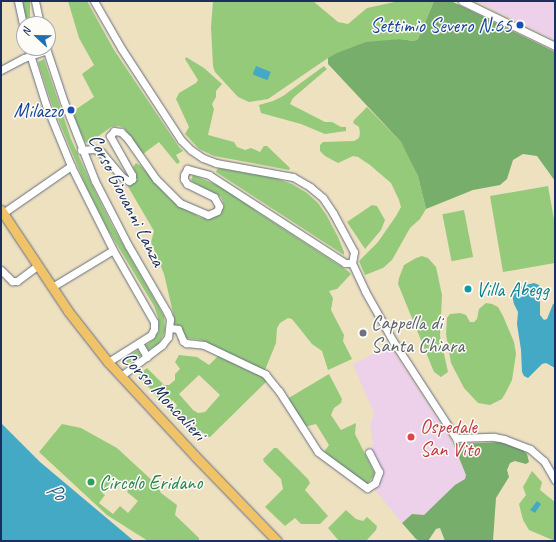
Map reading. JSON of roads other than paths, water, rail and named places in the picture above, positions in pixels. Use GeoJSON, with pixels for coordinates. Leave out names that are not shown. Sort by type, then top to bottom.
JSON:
{"type":"FeatureCollection","features":[{"type":"Feature","properties":{"kind":"main road","name":"Corso Moncalieri"},"geometry":{"type":"LineString","coordinates":[[2,211],[68,311],[108,362],[277,541]]}},
{"type":"Feature","properties":{"kind":"street"},"geometry":{"type":"LineString","coordinates":[[18,1],[21,16]]}},
{"type":"Feature","properties":{"kind":"street"},"geometry":{"type":"LineString","coordinates":[[35,1],[38,16]]}},
{"type":"Feature","properties":{"kind":"street"},"geometry":{"type":"LineString","coordinates":[[94,1],[121,48],[181,140],[191,150],[203,158],[216,163],[293,177],[310,187],[323,198],[333,213],[354,252],[352,263],[365,291],[393,341],[456,438],[499,438],[530,449],[544,461],[555,480]]}},
{"type":"Feature","properties":{"kind":"street"},"geometry":{"type":"LineString","coordinates":[[462,1],[555,46]]}},
{"type":"Feature","properties":{"kind":"street"},"geometry":{"type":"LineString","coordinates":[[1,70],[23,56]]}},
{"type":"Feature","properties":{"kind":"street","name":"Corso Giovanni Lanza"},"geometry":{"type":"LineString","coordinates":[[30,56],[46,105],[71,166],[112,250],[154,322],[154,329],[151,335],[108,362]]}},
{"type":"Feature","properties":{"kind":"street","name":"Corso Giovanni Lanza"},"geometry":{"type":"LineString","coordinates":[[48,56],[81,150],[128,245],[167,312],[170,328]]}},
{"type":"Feature","properties":{"kind":"street"},"geometry":{"type":"LineString","coordinates":[[81,150],[94,149],[101,152],[122,177],[129,181],[132,179],[132,175],[110,136],[114,131],[121,132],[128,139],[156,179],[180,203],[208,215],[217,211],[219,206],[218,201],[214,197],[187,184],[184,175],[188,169],[209,175],[345,263],[352,263]]}},
{"type":"Feature","properties":{"kind":"street"},"geometry":{"type":"LineString","coordinates":[[2,211],[71,166]]}},
{"type":"Feature","properties":{"kind":"street"},"geometry":{"type":"LineString","coordinates":[[52,287],[112,250]]}},
{"type":"Feature","properties":{"kind":"street"},"geometry":{"type":"LineString","coordinates":[[1,270],[12,281],[17,281],[38,265]]}},
{"type":"Feature","properties":{"kind":"street"},"geometry":{"type":"LineString","coordinates":[[121,376],[162,345],[168,337],[170,328],[178,329],[183,341],[186,343],[204,345],[265,374],[279,391],[318,452],[367,488],[373,486],[379,476],[379,472],[369,452]]}},
{"type":"Feature","properties":{"kind":"street"},"geometry":{"type":"LineString","coordinates":[[139,343],[147,357]]}},
{"type":"Feature","properties":{"kind":"water"},"geometry":{"type":"Polygon","coordinates":[[[256,66],[271,72],[267,80],[253,74],[256,66]]]}},
{"type":"Feature","properties":{"kind":"water"},"geometry":{"type":"Polygon","coordinates":[[[534,283],[539,285],[540,315],[544,320],[547,319],[553,304],[555,303],[555,368],[546,363],[542,364],[528,378],[524,376],[522,372],[521,350],[517,324],[518,312],[512,295],[514,288],[534,283]]]}},
{"type":"Feature","properties":{"kind":"water","name":"Po"},"geometry":{"type":"Polygon","coordinates":[[[1,423],[40,462],[134,541],[1,541],[1,423]]]}},
{"type":"Feature","properties":{"kind":"water"},"geometry":{"type":"Polygon","coordinates":[[[537,501],[541,504],[535,513],[530,510],[537,501]]]}},
{"type":"Feature","properties":{"kind":"place","name":"Settimio Severo N.65"},"geometry":{"type":"Point","coordinates":[520,25]}},
{"type":"Feature","properties":{"kind":"place","name":"Milazzo"},"geometry":{"type":"Point","coordinates":[71,110]}},
{"type":"Feature","properties":{"kind":"place","name":"Villa Abegg"},"geometry":{"type":"Point","coordinates":[468,289]}},
{"type":"Feature","properties":{"kind":"place","name":"Cappella di Santa Chiara"},"geometry":{"type":"Point","coordinates":[363,333]}},
{"type":"Feature","properties":{"kind":"place","name":"Ospedale San Vito"},"geometry":{"type":"Point","coordinates":[411,437]}},
{"type":"Feature","properties":{"kind":"place","name":"Circolo Eridano"},"geometry":{"type":"Point","coordinates":[91,482]}}]}
